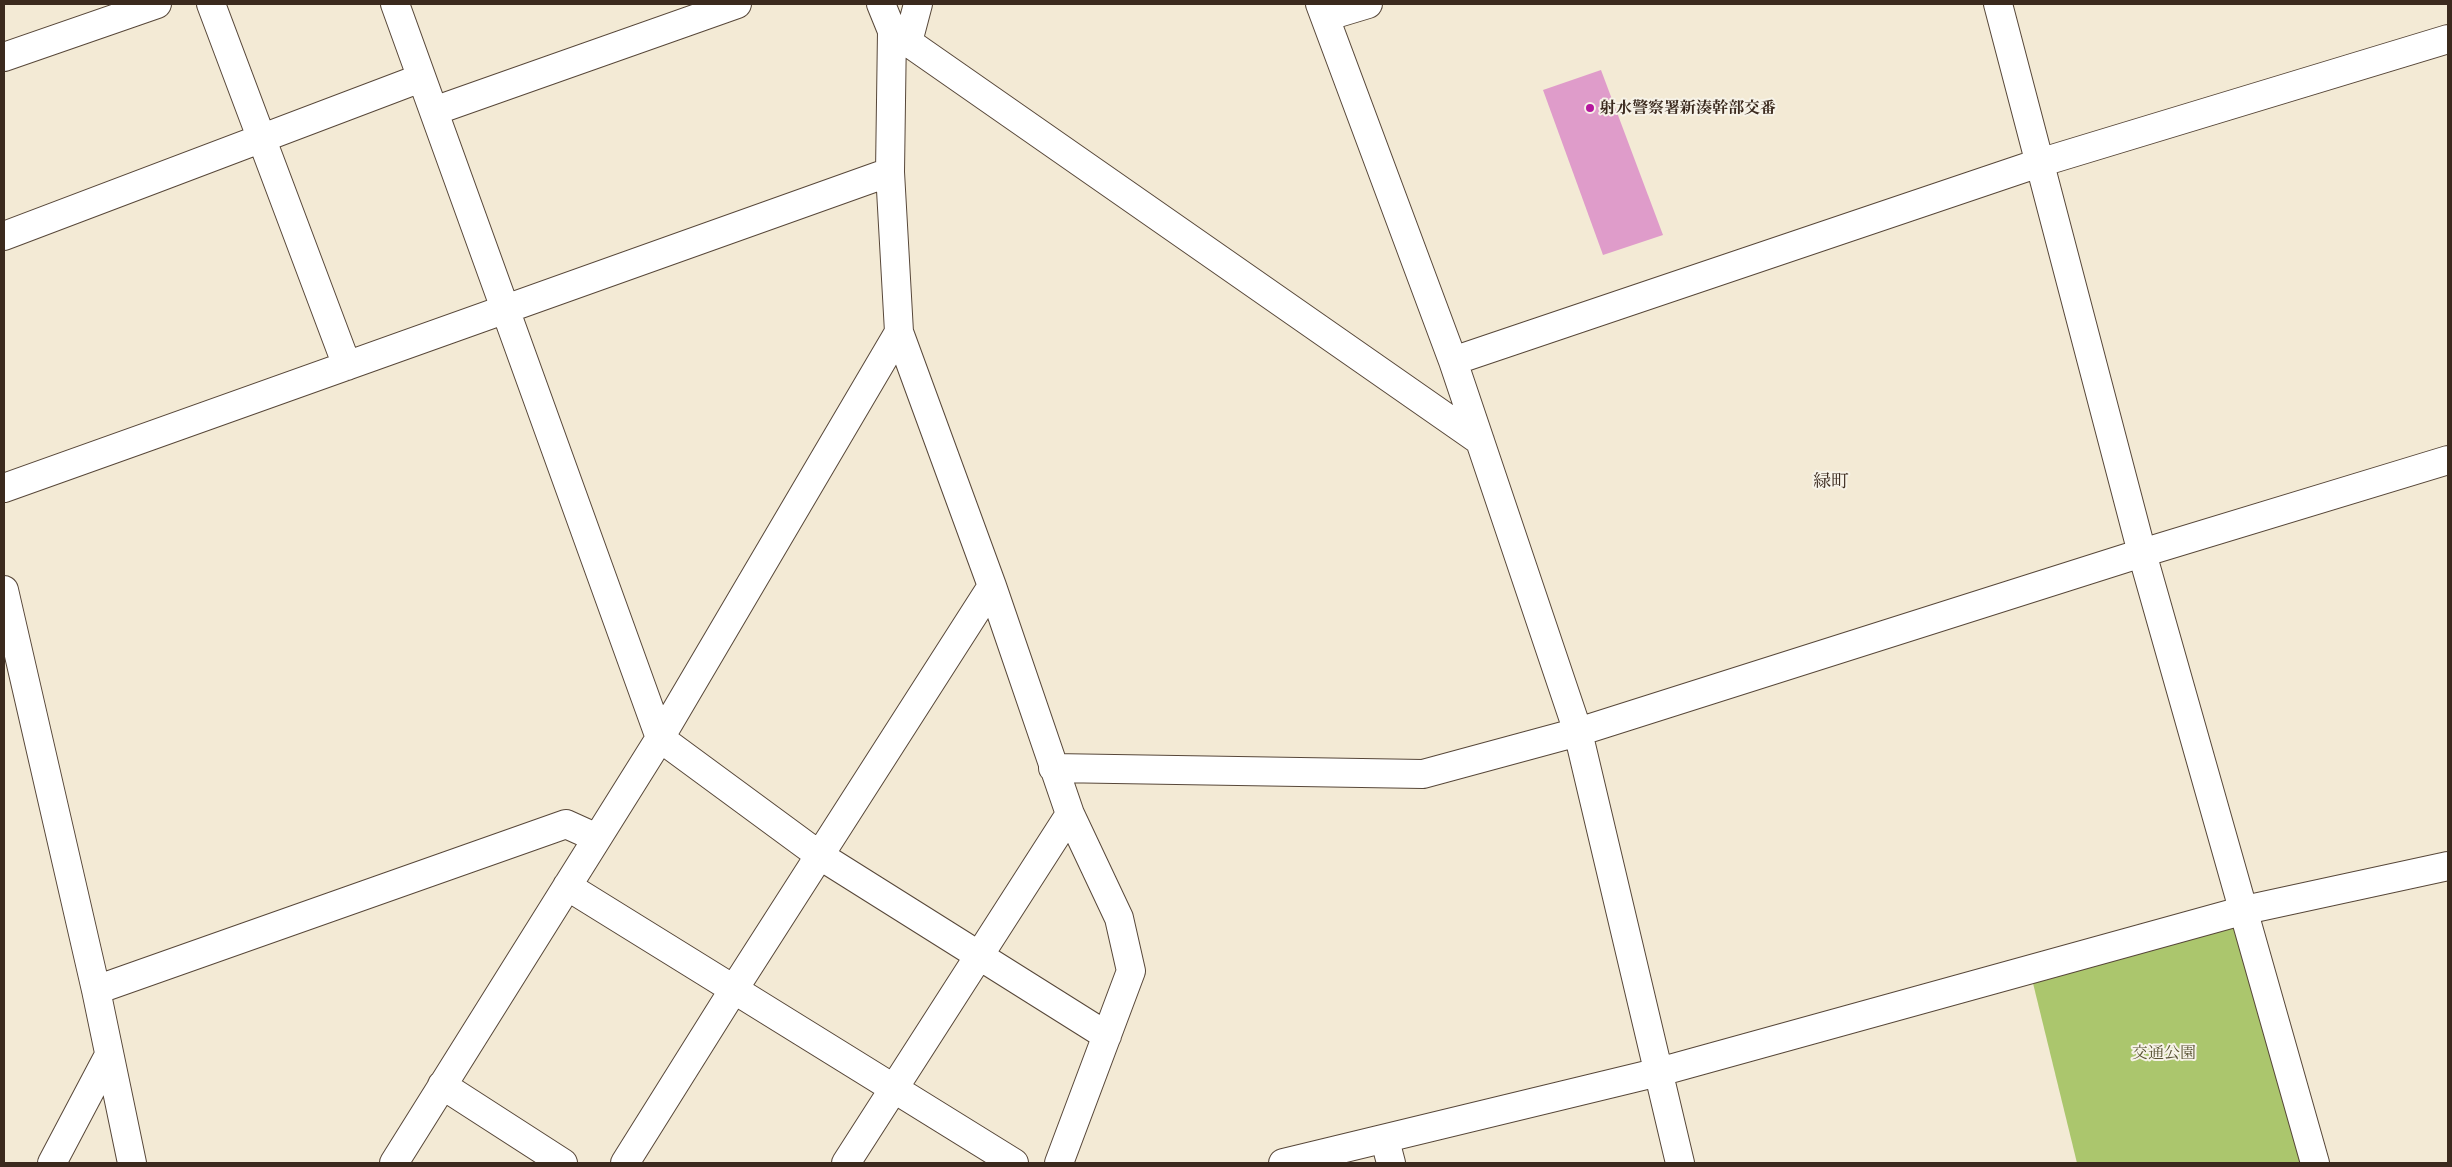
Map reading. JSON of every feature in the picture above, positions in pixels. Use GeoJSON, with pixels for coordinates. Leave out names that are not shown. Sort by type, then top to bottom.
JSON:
{"type":"FeatureCollection","features":[{"type":"Feature","properties":{"kind":"street"},"geometry":{"type":"LineString","coordinates":[[4,57],[157,4]]}},
{"type":"Feature","properties":{"kind":"street"},"geometry":{"type":"LineString","coordinates":[[211,4],[347,366]]}},
{"type":"Feature","properties":{"kind":"street"},"geometry":{"type":"LineString","coordinates":[[394,4],[660,738],[819,855],[1107,1036]]}},
{"type":"Feature","properties":{"kind":"street"},"geometry":{"type":"LineString","coordinates":[[434,112],[737,4]]}},
{"type":"Feature","properties":{"kind":"street"},"geometry":{"type":"LineString","coordinates":[[881,4],[900,36],[1480,441]]}},
{"type":"Feature","properties":{"kind":"street"},"geometry":{"type":"LineString","coordinates":[[918,4],[900,36],[890,172],[899,332],[992,586],[1070,814],[1119,918],[1131,971],[1058,1163]]}},
{"type":"Feature","properties":{"kind":"street"},"geometry":{"type":"LineString","coordinates":[[1368,4],[1322,10],[1453,361],[1578,732],[1680,1163]]}},
{"type":"Feature","properties":{"kind":"street"},"geometry":{"type":"LineString","coordinates":[[1998,4],[2038,163],[2142,553],[2316,1163]]}},
{"type":"Feature","properties":{"kind":"street"},"geometry":{"type":"LineString","coordinates":[[1453,361],[2038,163],[2448,39]]}},
{"type":"Feature","properties":{"kind":"street"},"geometry":{"type":"LineString","coordinates":[[4,236],[421,78]]}},
{"type":"Feature","properties":{"kind":"street"},"geometry":{"type":"LineString","coordinates":[[4,488],[890,172]]}},
{"type":"Feature","properties":{"kind":"street"},"geometry":{"type":"LineString","coordinates":[[394,1163],[660,738],[899,332]]}},
{"type":"Feature","properties":{"kind":"street"},"geometry":{"type":"LineString","coordinates":[[1053,768],[1423,774],[1578,732],[2142,553],[2448,460]]}},
{"type":"Feature","properties":{"kind":"street"},"geometry":{"type":"LineString","coordinates":[[625,1163],[819,855],[992,586]]}},
{"type":"Feature","properties":{"kind":"street"},"geometry":{"type":"LineString","coordinates":[[4,590],[96,990],[132,1163]]}},
{"type":"Feature","properties":{"kind":"street"},"geometry":{"type":"LineString","coordinates":[[846,1163],[1070,814]]}},
{"type":"Feature","properties":{"kind":"street"},"geometry":{"type":"LineString","coordinates":[[96,990],[566,824],[597,838]]}},
{"type":"Feature","properties":{"kind":"street"},"geometry":{"type":"LineString","coordinates":[[1283,1163],[1388,1151],[1659,1072],[2245,910],[2448,866]]}},
{"type":"Feature","properties":{"kind":"street"},"geometry":{"type":"LineString","coordinates":[[567,886],[1014,1163]]}},
{"type":"Feature","properties":{"kind":"street"},"geometry":{"type":"LineString","coordinates":[[52,1163],[109,1055]]}},
{"type":"Feature","properties":{"kind":"street"},"geometry":{"type":"LineString","coordinates":[[442,1085],[563,1163]]}},
{"type":"Feature","properties":{"kind":"green space","name":"交通公園"},"geometry":{"type":"Polygon","coordinates":[[[2238,920],[2313,1163],[2077,1163],[2031,975],[2238,920]]]}},
{"type":"Feature","properties":{"kind":"building"},"geometry":{"type":"Polygon","coordinates":[[[1601,70],[1663,235],[1603,255],[1543,90],[1601,70]]]}},
{"type":"Feature","properties":{"kind":"place","name":"射水警察署新湊幹部交番"},"geometry":{"type":"Point","coordinates":[1590,108]}},
{"type":"Feature","properties":{"kind":"district","name":"緑町"},"geometry":{"type":"Point","coordinates":[1831,482]}}]}
